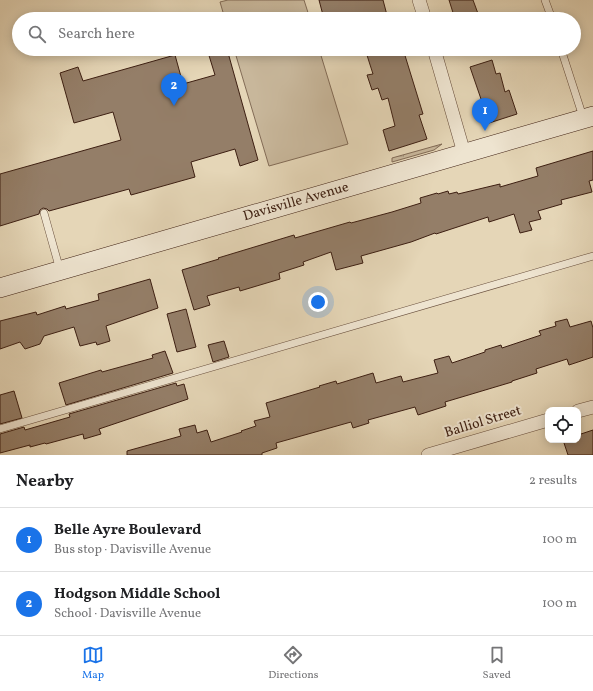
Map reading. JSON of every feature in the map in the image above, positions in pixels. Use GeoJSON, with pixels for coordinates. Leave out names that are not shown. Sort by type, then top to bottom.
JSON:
{"type":"FeatureCollection","features":[{"type":"Feature","properties":{"kind":"street"},"geometry":{"type":"LineString","coordinates":[[419,0],[423,12]]}},
{"type":"Feature","properties":{"kind":"street"},"geometry":{"type":"LineString","coordinates":[[436,56],[464,153]]}},
{"type":"Feature","properties":{"kind":"street","name":"Davisville Avenue"},"geometry":{"type":"LineString","coordinates":[[0,288],[588,117]]}},
{"type":"Feature","properties":{"kind":"street"},"geometry":{"type":"LineString","coordinates":[[581,410],[593,407]]}},
{"type":"Feature","properties":{"kind":"street","name":"Balliol Street"},"geometry":{"type":"LineString","coordinates":[[428,455],[545,421]]}},
{"type":"Feature","properties":{"kind":"lane"},"geometry":{"type":"LineString","coordinates":[[545,0],[549,12]]}},
{"type":"Feature","properties":{"kind":"lane"},"geometry":{"type":"LineString","coordinates":[[564,56],[588,117]]}},
{"type":"Feature","properties":{"kind":"lane"},"geometry":{"type":"LineString","coordinates":[[44,213],[60,271]]}},
{"type":"Feature","properties":{"kind":"lane"},"geometry":{"type":"LineString","coordinates":[[0,429],[593,256]]}},
{"type":"Feature","properties":{"kind":"green space"},"geometry":{"type":"Polygon","coordinates":[[[228,0],[304,0],[308,12],[223,12],[220,2],[228,0]]]}},
{"type":"Feature","properties":{"kind":"green space"},"geometry":{"type":"Polygon","coordinates":[[[236,56],[321,56],[348,144],[269,166],[236,56]]]}},
{"type":"Feature","properties":{"kind":"green space"},"geometry":{"type":"Polygon","coordinates":[[[442,144],[434,150],[392,162],[392,158],[442,144]]]}},
{"type":"Feature","properties":{"kind":"building"},"geometry":{"type":"Polygon","coordinates":[[[319,0],[383,0],[386,12],[322,12],[319,0]]]}},
{"type":"Feature","properties":{"kind":"building"},"geometry":{"type":"Polygon","coordinates":[[[449,0],[473,0],[477,12],[453,12],[449,0]]]}},
{"type":"Feature","properties":{"kind":"building"},"geometry":{"type":"Polygon","coordinates":[[[175,56],[183,84],[215,75],[209,56],[229,56],[258,160],[240,166],[235,149],[191,162],[195,177],[131,195],[129,189],[49,211],[43,208],[40,210],[39,214],[0,226],[0,174],[121,140],[113,112],[74,123],[60,73],[78,67],[83,81],[175,56]]]}},
{"type":"Feature","properties":{"kind":"building"},"geometry":{"type":"Polygon","coordinates":[[[367,56],[405,56],[423,114],[419,115],[427,139],[389,151],[383,130],[395,126],[388,98],[382,100],[378,88],[372,90],[367,75],[373,74],[367,56]]]}},
{"type":"Feature","properties":{"kind":"building"},"geometry":{"type":"Polygon","coordinates":[[[492,60],[496,74],[500,73],[505,92],[509,90],[517,114],[486,124],[485,120],[482,121],[477,103],[481,102],[481,99],[470,67],[492,60]]]}},
{"type":"Feature","properties":{"kind":"building"},"geometry":{"type":"Polygon","coordinates":[[[593,151],[593,180],[589,181],[592,192],[561,200],[562,204],[538,211],[541,219],[529,222],[532,230],[520,233],[514,214],[489,222],[488,217],[411,242],[361,256],[363,263],[336,270],[331,252],[303,262],[304,265],[279,273],[280,279],[240,291],[239,287],[207,296],[210,305],[194,310],[182,270],[294,235],[295,238],[350,222],[351,223],[392,212],[421,203],[420,198],[437,193],[448,191],[449,194],[457,192],[458,194],[500,184],[500,187],[538,176],[536,168],[593,151]]]}},
{"type":"Feature","properties":{"kind":"building"},"geometry":{"type":"Polygon","coordinates":[[[150,279],[158,308],[106,326],[110,341],[97,345],[96,342],[80,346],[74,327],[44,336],[40,344],[25,349],[20,342],[0,349],[0,321],[36,312],[37,315],[65,306],[66,309],[99,300],[98,294],[150,279]]]}},
{"type":"Feature","properties":{"kind":"building"},"geometry":{"type":"Polygon","coordinates":[[[186,309],[196,347],[177,352],[167,314],[186,309]]]}},
{"type":"Feature","properties":{"kind":"building"},"geometry":{"type":"Polygon","coordinates":[[[567,319],[570,327],[591,321],[593,328],[593,357],[569,365],[567,359],[536,369],[537,373],[445,402],[446,406],[418,415],[415,407],[368,420],[369,423],[353,428],[351,422],[276,443],[277,448],[262,453],[262,455],[127,455],[127,451],[181,436],[179,429],[195,425],[197,433],[207,430],[211,442],[242,432],[241,431],[256,426],[254,421],[270,417],[266,403],[336,381],[337,384],[373,373],[376,383],[401,376],[403,382],[438,373],[434,360],[449,356],[452,363],[501,345],[502,348],[541,335],[539,331],[556,326],[555,322],[567,319]]]}},
{"type":"Feature","properties":{"kind":"building"},"geometry":{"type":"Polygon","coordinates":[[[224,341],[229,357],[213,362],[208,345],[224,341]]]}},
{"type":"Feature","properties":{"kind":"building"},"geometry":{"type":"Polygon","coordinates":[[[165,351],[173,373],[66,405],[59,383],[101,370],[102,372],[153,358],[152,355],[165,351]]]}},
{"type":"Feature","properties":{"kind":"building"},"geometry":{"type":"Polygon","coordinates":[[[176,383],[177,386],[184,384],[188,399],[99,429],[101,434],[84,439],[83,434],[46,444],[30,447],[30,445],[0,453],[0,434],[24,427],[25,430],[70,417],[69,414],[176,383]]]}},
{"type":"Feature","properties":{"kind":"building"},"geometry":{"type":"Polygon","coordinates":[[[14,391],[22,418],[0,424],[0,395],[14,391]]]}},
{"type":"Feature","properties":{"kind":"building"},"geometry":{"type":"Polygon","coordinates":[[[593,430],[593,455],[568,455],[564,443],[581,443],[581,434],[593,430]]]}},
{"type":"Feature","properties":{"kind":"place","name":"Hodgson Middle School"},"geometry":{"type":"Point","coordinates":[174,106]}},
{"type":"Feature","properties":{"kind":"place","name":"Belle Ayre Boulevard"},"geometry":{"type":"Point","coordinates":[485,131]}}]}
